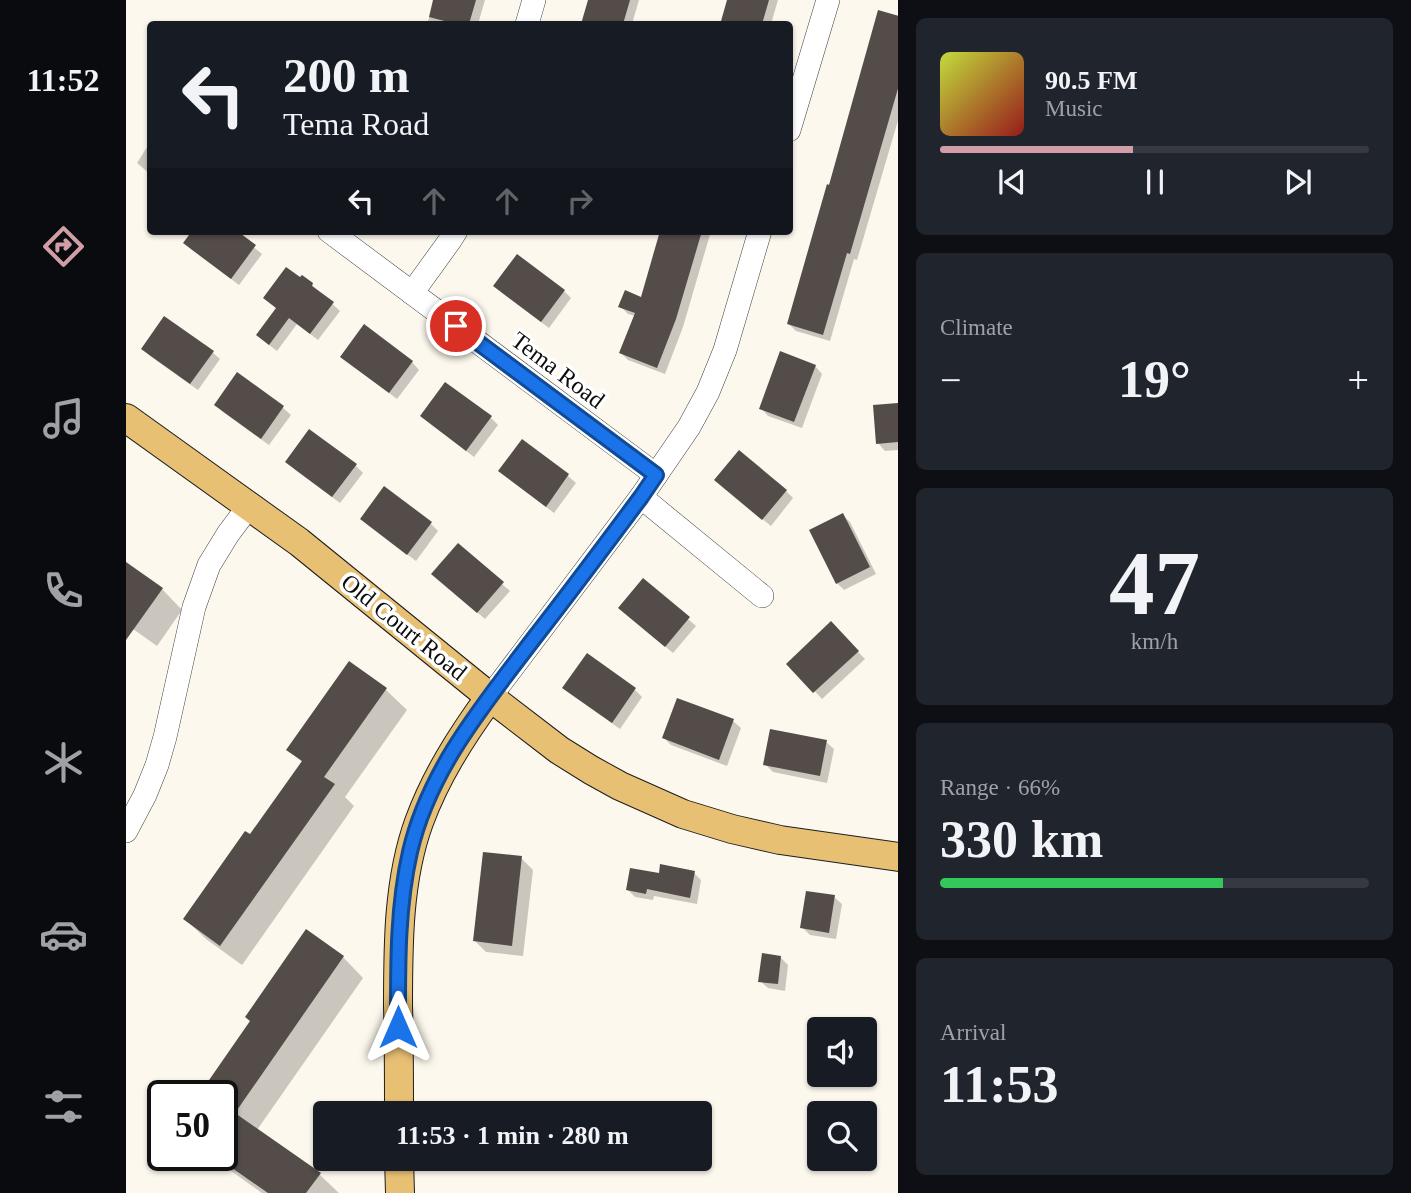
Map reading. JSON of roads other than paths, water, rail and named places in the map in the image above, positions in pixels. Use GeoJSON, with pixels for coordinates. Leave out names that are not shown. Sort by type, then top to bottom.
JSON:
{"type":"FeatureCollection","features":[{"type":"Feature","properties":{"kind":"main road","name":"Old Court Road"},"geometry":{"type":"LineString","coordinates":[[126,418],[249,506],[353,585],[490,697],[559,750],[591,770],[683,814],[732,829],[780,840],[898,857]]}},
{"type":"Feature","properties":{"kind":"main road"},"geometry":{"type":"LineString","coordinates":[[399,1101],[399,940],[410,851],[436,782],[462,736],[490,697]]}},
{"type":"Feature","properties":{"kind":"main road"},"geometry":{"type":"LineString","coordinates":[[399,1171],[400,1193]]}},
{"type":"Feature","properties":{"kind":"street"},"geometry":{"type":"LineString","coordinates":[[528,21],[534,0]]}},
{"type":"Feature","properties":{"kind":"street"},"geometry":{"type":"LineString","coordinates":[[793,117],[828,0]]}},
{"type":"Feature","properties":{"kind":"street","name":"Tema Road"},"geometry":{"type":"LineString","coordinates":[[333,235],[656,475]]}},
{"type":"Feature","properties":{"kind":"street"},"geometry":{"type":"LineString","coordinates":[[412,293],[454,235]]}},
{"type":"Feature","properties":{"kind":"street"},"geometry":{"type":"LineString","coordinates":[[490,697],[641,497],[689,427],[708,392],[725,350],[759,235]]}},
{"type":"Feature","properties":{"kind":"street"},"geometry":{"type":"LineString","coordinates":[[641,497],[762,596]]}},
{"type":"Feature","properties":{"kind":"street"},"geometry":{"type":"LineString","coordinates":[[126,831],[157,765],[194,607],[209,565],[249,506]]}}]}
